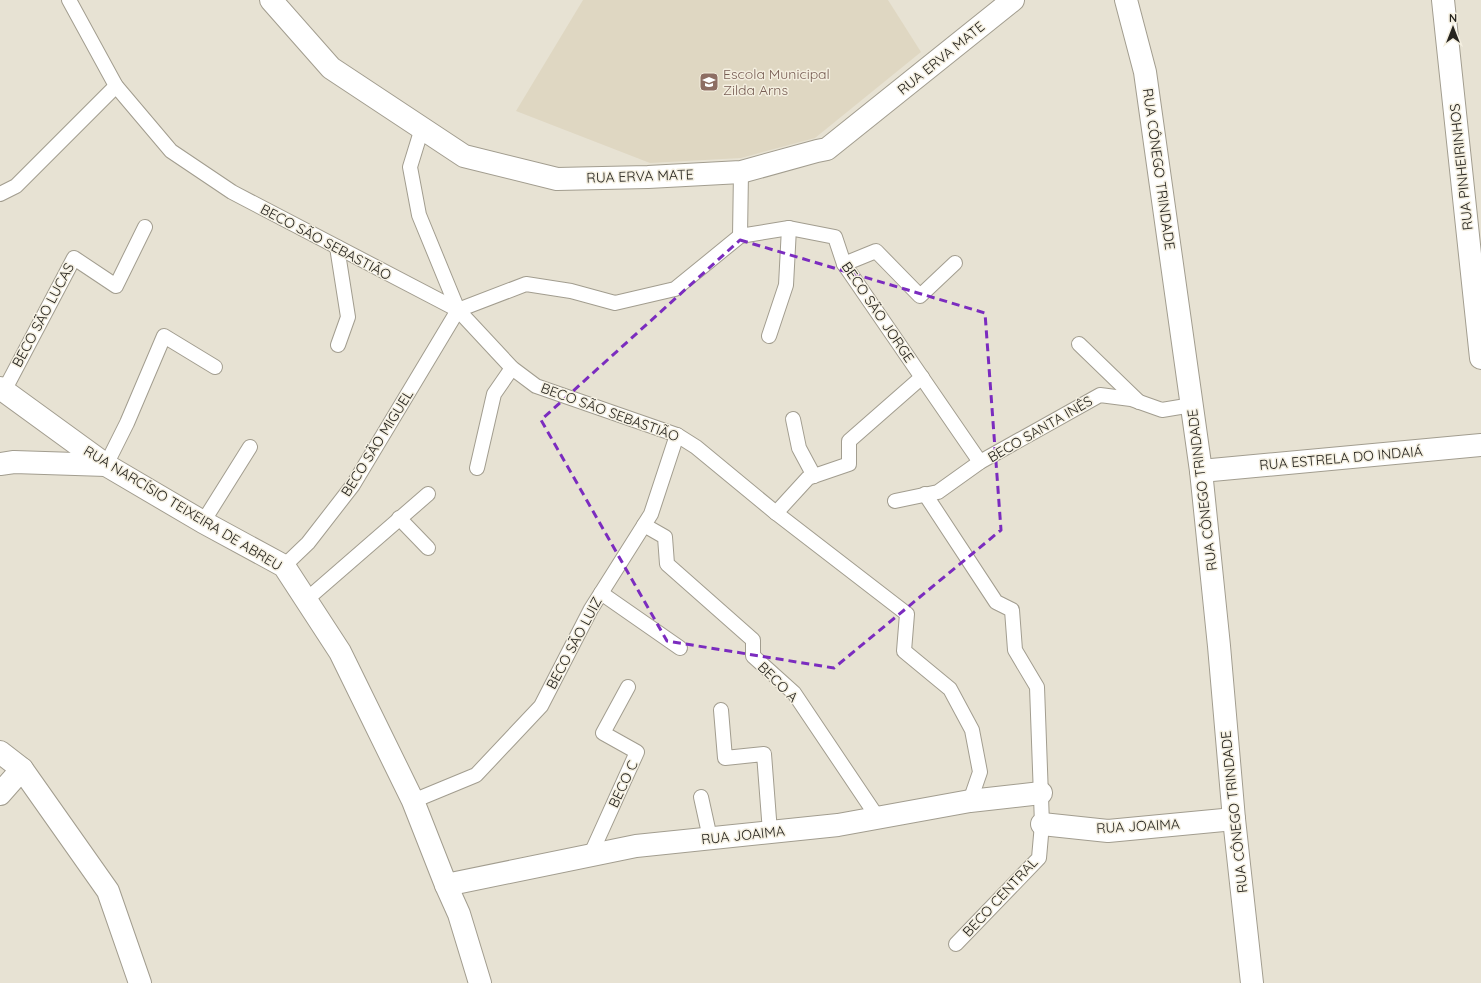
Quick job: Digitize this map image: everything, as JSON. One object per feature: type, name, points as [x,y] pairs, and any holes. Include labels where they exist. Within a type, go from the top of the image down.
[{"type":"street","name":"RUA ERVA MATE","points":[[271,0],[331,68],[464,156],[557,180],[741,172],[827,149],[1013,0]]},
{"type":"street","name":"RUA CÔNEGO TRINDADE","points":[[1126,0],[1145,72],[1201,471],[1219,646],[1234,819],[1252,983]]},
{"type":"street","name":"RUA PINHEIRINHOS","points":[[1443,0],[1481,358]]},
{"type":"street","name":"RUA NARCÍSIO TEIXEIRA DE ABREU","points":[[2,389],[106,465],[203,522],[284,566],[340,652],[413,801],[459,914],[480,983]]},
{"type":"street","name":"RUA ESTRELA DO INDAIÁ","points":[[1201,471],[1481,445]]},
{"type":"street","points":[[0,464],[14,462],[106,465]]},
{"type":"street","points":[[0,752],[22,769],[108,891],[140,983]]},
{"type":"street","points":[[0,794],[22,769]]},
{"type":"street","name":"RUA JOAIMA","points":[[446,885],[636,846],[838,825],[970,801],[1041,794]]},
{"type":"street","name":"RUA JOAIMA","points":[[1042,824],[1108,830],[1234,819]]},
{"type":"lane","name":"BECO SÃO SEBASTIÃO","points":[[69,0],[116,86],[171,151],[232,192],[458,310],[512,368],[536,386],[677,435],[696,447],[776,513],[907,614],[904,651],[950,689],[972,730],[980,772],[970,801]]},
{"type":"lane","points":[[0,194],[16,186],[116,86]]},
{"type":"lane","points":[[422,128],[410,167],[419,215],[458,310]]},
{"type":"lane","points":[[740,236],[741,172]]},
{"type":"lane","name":"BECO SÃO LUCAS","points":[[2,389],[74,258],[116,286],[145,227]]},
{"type":"lane","points":[[769,336],[786,286],[789,228]]},
{"type":"lane","name":"BECO SÃO JORGE","points":[[458,310],[526,284],[571,291],[615,303],[675,289],[740,236],[789,228],[834,237],[844,264],[980,462]]},
{"type":"lane","points":[[337,247],[348,317],[338,345]]},
{"type":"lane","points":[[844,264],[876,251],[920,296],[955,263]]},
{"type":"lane","name":"BECO SÃO MIGUEL","points":[[284,566],[308,543],[353,485],[458,310]]},
{"type":"lane","points":[[106,465],[127,423],[164,336],[215,368]]},
{"type":"lane","points":[[1079,344],[1139,402]]},
{"type":"lane","points":[[477,468],[494,394],[512,368]]},
{"type":"lane","points":[[776,513],[808,478],[849,464],[849,441],[922,377]]},
{"type":"lane","name":"BECO SANTA INÊS","points":[[895,501],[938,492],[980,462],[1100,395],[1131,399],[1162,410],[1192,405]]},
{"type":"lane","points":[[793,419],[800,448],[814,476]]},
{"type":"lane","name":"BECO SÃO LUIZ","points":[[413,801],[476,775],[541,706],[591,609],[651,514],[677,435]]},
{"type":"lane","points":[[203,522],[250,447]]},
{"type":"lane","points":[[306,600],[428,494]]},
{"type":"lane","name":"BECO CENTRAL","points":[[925,494],[996,602],[1012,610],[1015,650],[1037,687],[1042,824],[1039,858],[956,944]]},
{"type":"lane","points":[[399,518],[428,548]]},
{"type":"lane","name":"BECO A","points":[[644,525],[665,537],[667,564],[753,640],[753,656],[794,693],[878,818]]},
{"type":"lane","points":[[601,593],[680,648]]},
{"type":"lane","name":"BECO C","points":[[590,856],[637,752],[603,733],[628,687]]},
{"type":"lane","points":[[721,710],[725,758],[764,754],[770,832]]},
{"type":"lane","points":[[701,797],[710,838]]},
{"type":"highlighted area","points":[[740,240],[985,313],[1001,530],[834,668],[667,641],[541,420]]},
{"type":"shaded area","name":"Escola Municipal Zilda Arns","points":[[583,0],[888,0],[921,52],[815,138],[741,158],[650,163],[516,111]]},
{"type":"place","name":"Escola Municipal Zilda Arns","points":[[709,82]]}]
